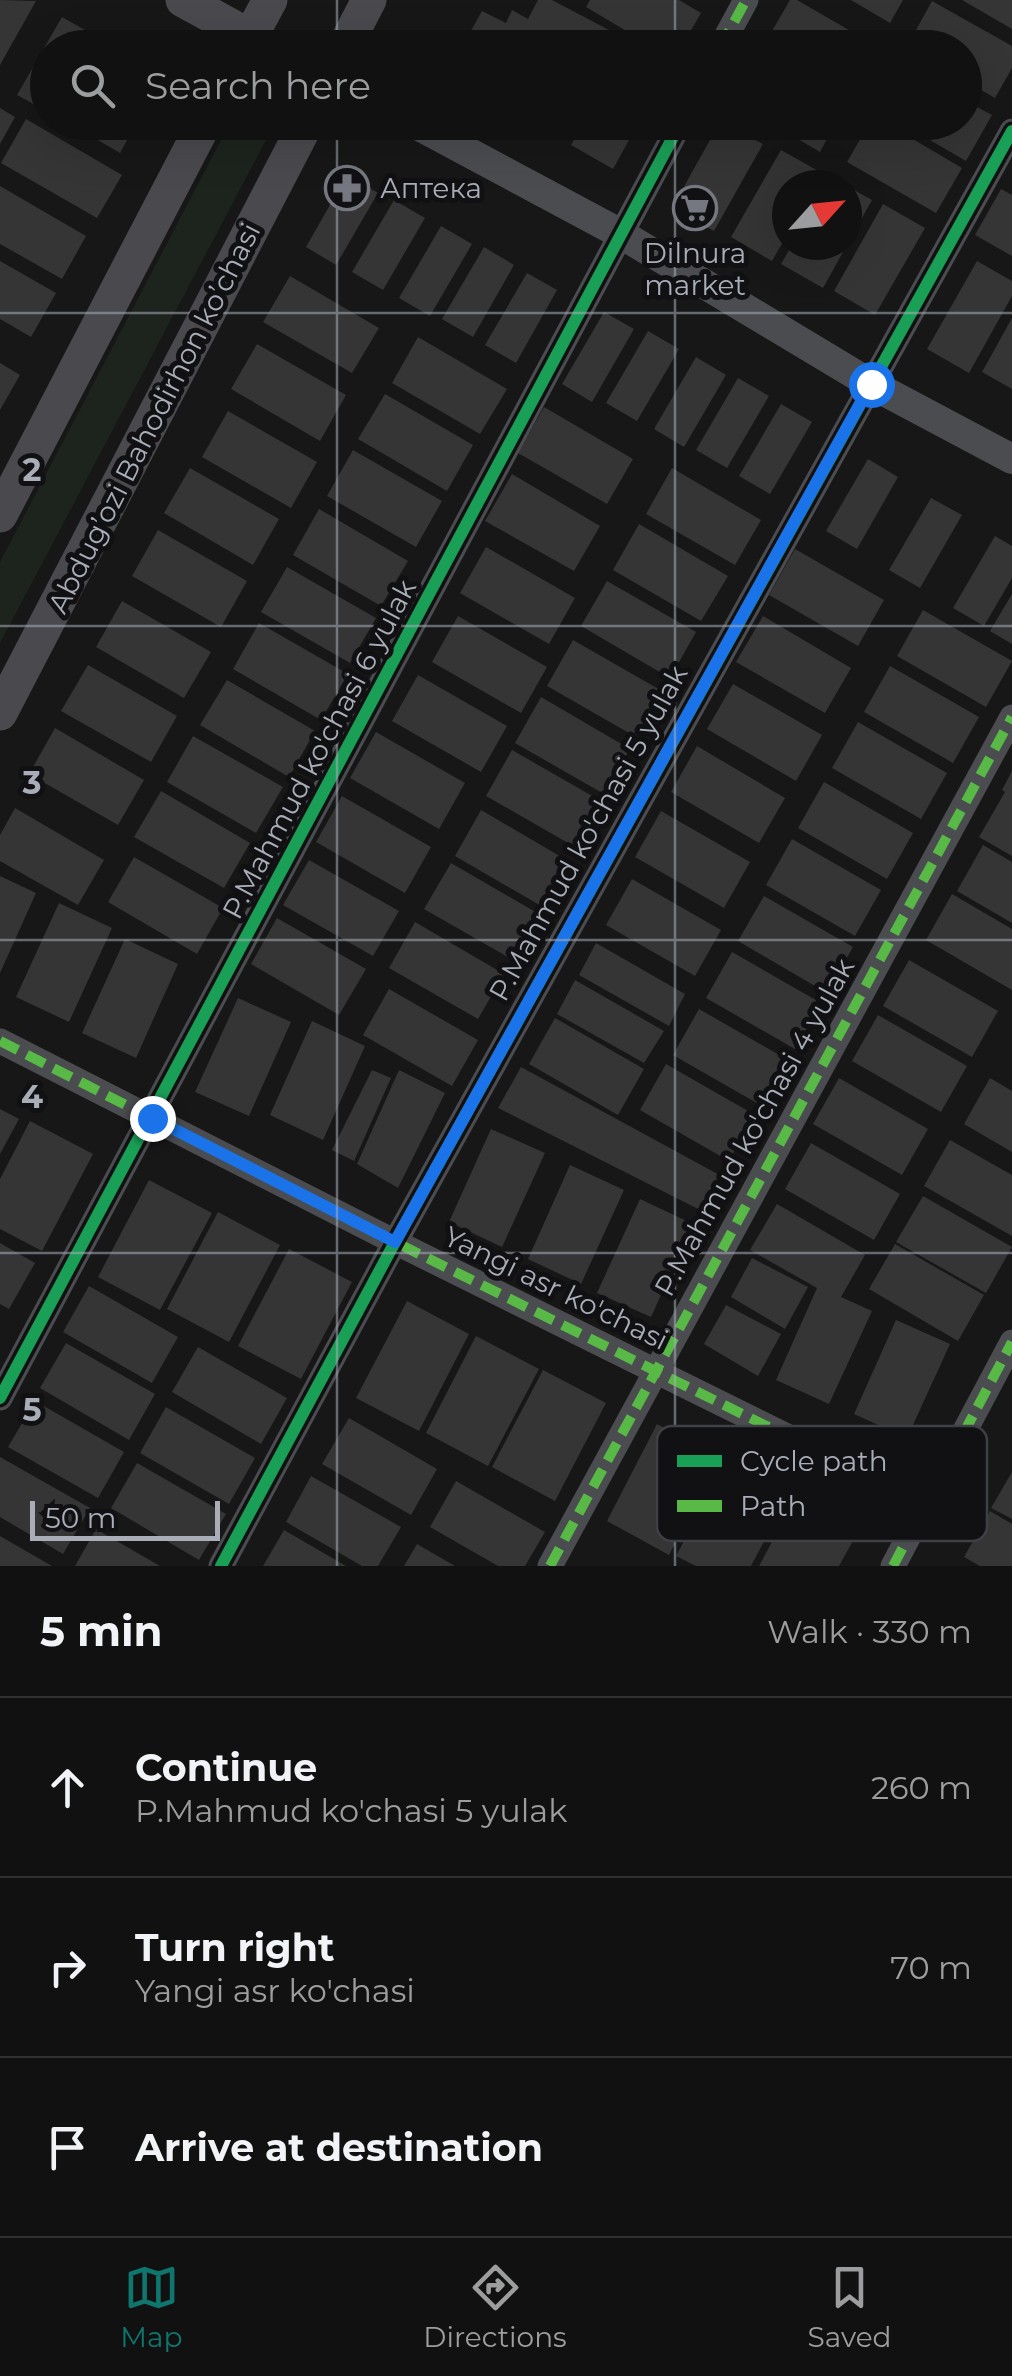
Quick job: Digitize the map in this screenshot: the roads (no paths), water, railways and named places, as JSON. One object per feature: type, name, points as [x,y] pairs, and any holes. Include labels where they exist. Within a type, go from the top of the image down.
[{"type":"main road","points":[[183,0],[232,30]]},
{"type":"main road","points":[[260,30],[270,0]]},
{"type":"main road","points":[[353,30],[369,0]]},
{"type":"main road","points":[[0,515],[196,140]]},
{"type":"main road","name":"Abdug’ozi Bahodirhon ko’chasi","points":[[0,713],[297,140]]},
{"type":"street","points":[[730,30],[746,0]]},
{"type":"street","name":"P.Mahmud ko'chasi 5 yulak","points":[[222,1566],[395,1242],[1012,132]]},
{"type":"street","points":[[446,140],[621,234],[871,384],[1012,460]]},
{"type":"street","name":"P.Mahmud ko'chasi 6 yulak","points":[[0,1398],[671,140]]},
{"type":"street","name":"P.Mahmud ko'chasi 4 yulak","points":[[550,1566],[1012,717]]},
{"type":"street","name":"Yangi asr ko'chasi","points":[[0,1041],[767,1426]]},
{"type":"street","points":[[968,1426],[1012,1342]]},
{"type":"street","points":[[893,1566],[907,1541]]},
{"type":"place","name":"Аптека","points":[[347,188]]},
{"type":"place","name":"Dilnura market","points":[[695,208]]}]
